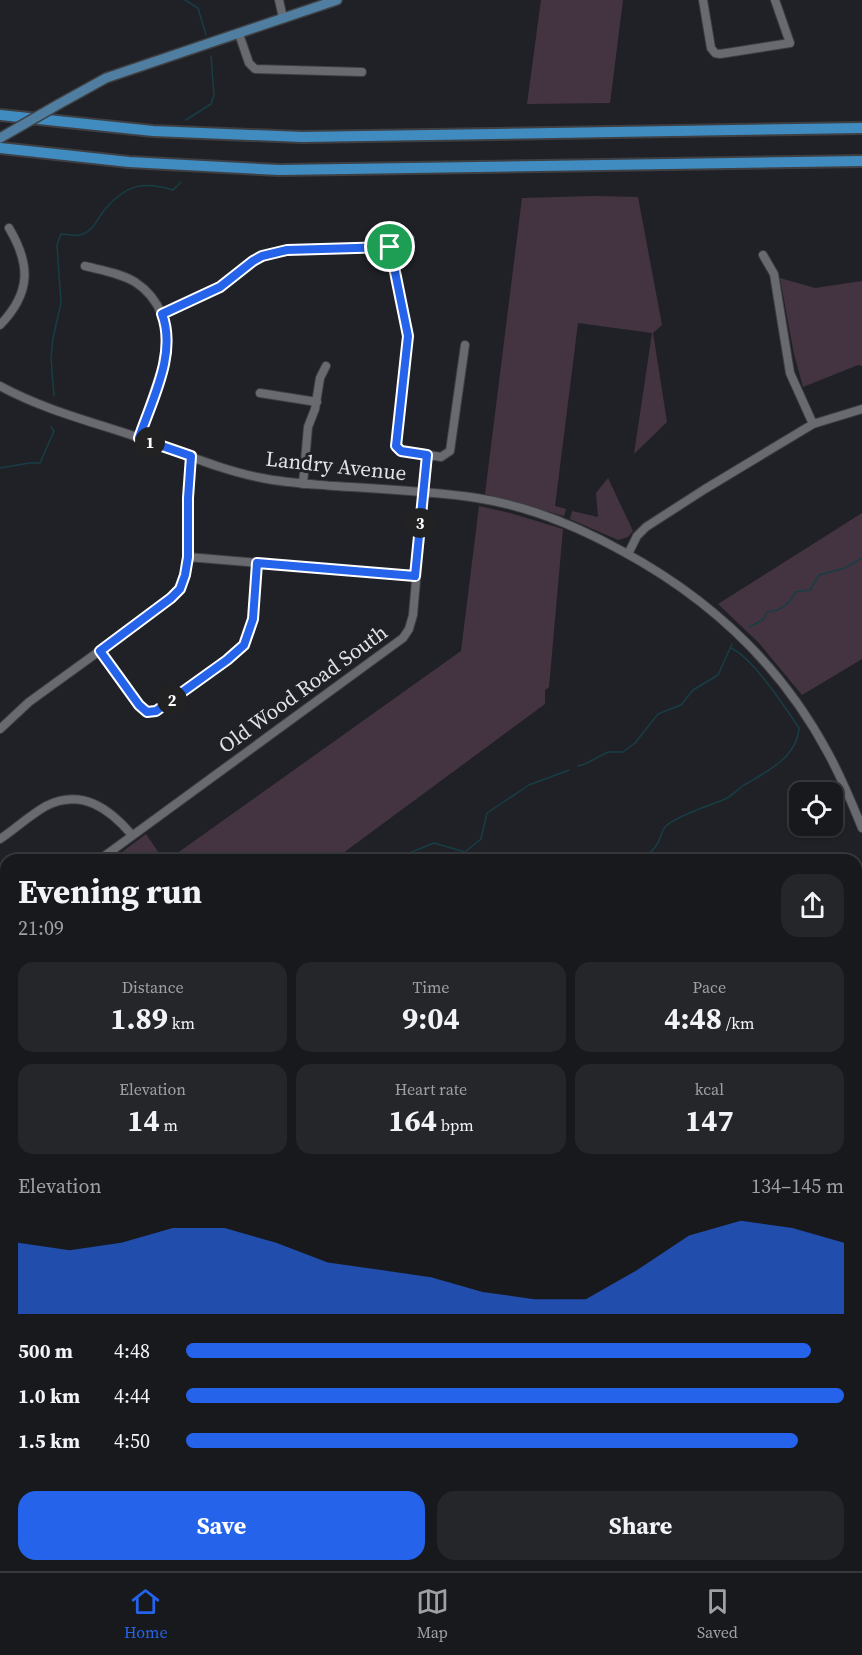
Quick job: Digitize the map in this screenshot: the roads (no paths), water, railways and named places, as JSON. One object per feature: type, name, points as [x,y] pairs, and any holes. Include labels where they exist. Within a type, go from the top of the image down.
[{"type":"highway","points":[[0,115],[153,131],[302,137],[862,128]]},
{"type":"highway","points":[[0,148],[129,162],[288,170],[862,161]]},
{"type":"main road","points":[[0,138],[106,78],[337,0]]},
{"type":"street","points":[[279,0],[284,18]]},
{"type":"street","points":[[704,0],[711,48],[715,53],[720,54],[790,43],[775,0]]},
{"type":"street","points":[[238,34],[249,63],[255,69],[362,72]]},
{"type":"street","points":[[0,325],[14,309],[25,275],[20,247],[9,228]]},
{"type":"street","points":[[162,314],[220,287],[253,261],[270,253],[287,250],[390,247],[400,245],[410,238]]},
{"type":"street","points":[[390,247],[408,336],[396,444],[401,451],[441,456],[448,454],[452,447],[465,345]]},
{"type":"street","points":[[763,255],[774,274],[790,373],[813,424]]},
{"type":"street","points":[[85,266],[134,282],[152,298],[162,314],[167,331],[166,356],[139,438]]},
{"type":"street","points":[[303,483],[308,427],[317,402],[320,378],[326,366]]},
{"type":"street","name":"Landry Avenue","points":[[0,386],[15,395],[59,411],[244,474],[303,483],[477,498],[553,518],[628,554],[698,598],[735,631],[773,671],[805,714],[828,751],[862,828]]},
{"type":"street","points":[[260,393],[317,402]]},
{"type":"street","points":[[628,554],[637,536],[651,523],[813,424],[862,409]]},
{"type":"street","name":"Old Wood Road South","points":[[107,854],[404,638],[413,615],[427,455]]},
{"type":"street","points":[[0,729],[23,706],[100,651],[180,589],[188,557],[191,456]]},
{"type":"street","points":[[188,557],[415,576]]},
{"type":"street","points":[[100,651],[139,705],[147,712],[156,711],[227,660],[244,645],[253,619],[257,563]]},
{"type":"street","points":[[0,839],[44,807],[71,800],[82,800],[99,805],[113,814],[132,835]]},
{"type":"waterway","points":[[185,0],[198,8],[206,35]]},
{"type":"waterway","points":[[186,120],[211,104],[214,95],[211,56]]},
{"type":"waterway","points":[[54,396],[51,358],[61,303],[57,245],[61,234],[85,233],[95,224],[106,208],[129,189],[145,185],[173,190],[181,182]]},
{"type":"waterway","points":[[0,468],[40,463],[54,431],[51,427]]},
{"type":"waterway","points":[[749,627],[763,620],[767,612],[784,606],[795,592],[810,590],[819,575],[845,568],[862,558]]},
{"type":"waterway","points":[[578,766],[608,752],[623,752],[635,743],[658,714],[681,705],[693,690],[718,675],[732,644]]},
{"type":"waterway","points":[[649,854],[658,844],[666,826],[671,822],[728,798],[779,763],[787,756],[797,739],[799,728],[777,696],[749,661],[731,648]]},
{"type":"waterway","points":[[407,854],[434,843],[465,852],[481,839],[487,813],[529,785],[569,770]]}]
